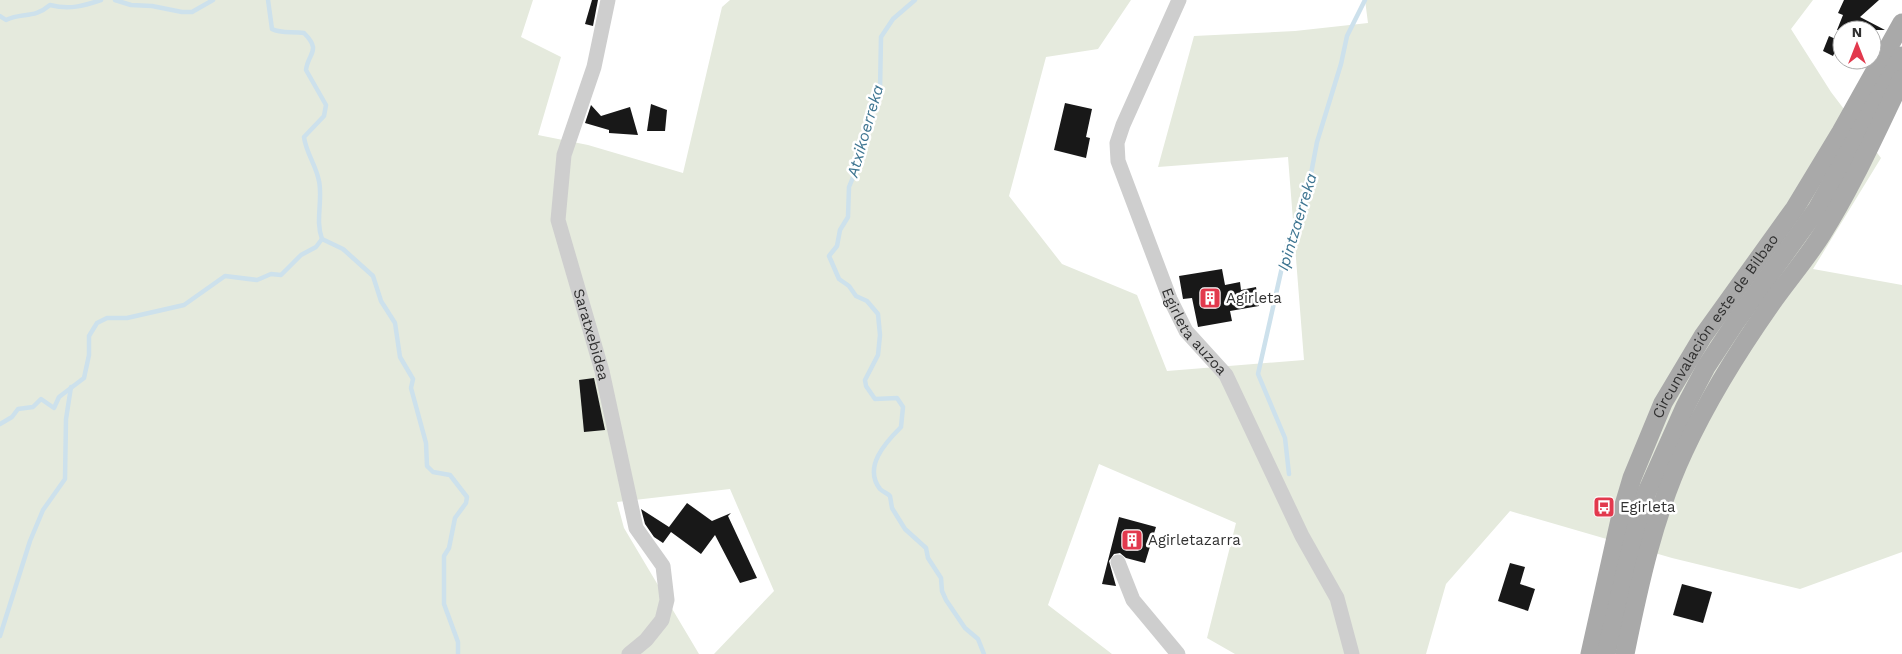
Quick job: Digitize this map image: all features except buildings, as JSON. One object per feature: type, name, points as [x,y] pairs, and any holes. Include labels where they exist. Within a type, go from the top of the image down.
[{"type":"main road","name":"Circunvalación este de Bilbao","points":[[1590,654],[1621,515],[1632,478],[1664,403],[1713,321],[1795,208],[1841,132],[1902,23]]},
{"type":"main road","name":"Circunvalación este de Bilbao","points":[[1606,654],[1634,536],[1647,492],[1685,406],[1706,367],[1735,323],[1817,209],[1902,56]]},
{"type":"main road","points":[[1625,654],[1638,591],[1654,533],[1684,452],[1716,388],[1770,305],[1821,236],[1857,175],[1902,79]]},
{"type":"street","name":"Saratxebidea","points":[[608,0],[594,67],[564,155],[558,220],[602,371],[636,528],[663,566],[667,600],[662,620],[646,640],[629,654]]},
{"type":"street","name":"Egirleta auzoa","points":[[1179,0],[1123,125],[1117,143],[1118,161],[1170,299],[1186,331],[1226,375],[1302,536],[1337,598],[1352,654]]},
{"type":"street","points":[[1118,562],[1133,600],[1178,654]]},
{"type":"shaded area","points":[[0,0],[533,0],[521,37],[561,57],[538,135],[588,145],[683,173],[722,7],[730,0],[1131,0],[1098,49],[1046,57],[1009,196],[1062,264],[1137,295],[1167,371],[1304,360],[1288,157],[1158,167],[1194,36],[1295,31],[1368,23],[1365,0],[1813,0],[1791,29],[1831,92],[1881,158],[1813,269],[1902,285],[1902,552],[1800,589],[1672,558],[1510,511],[1446,584],[1426,654],[1235,654],[1207,638],[1236,523],[1099,464],[1048,605],[1112,654],[714,654],[774,591],[730,489],[617,502],[624,528],[699,654],[0,654]]},
{"type":"waterway","points":[[0,16],[6,20],[39,12],[50,5],[76,7],[101,0]]},
{"type":"waterway","points":[[115,0],[131,5],[152,6],[182,12],[192,12],[213,0]]},
{"type":"waterway","points":[[0,424],[12,417],[18,409],[33,407],[41,399],[54,408],[59,397],[84,378],[89,355],[89,336],[97,323],[107,318],[127,318],[184,305],[225,276],[257,280],[271,274],[281,275],[301,255],[316,247],[322,239],[319,225],[319,181],[304,137],[324,116],[326,105],[306,70],[313,52],[312,44],[304,33],[272,29],[268,0]]},
{"type":"waterway","name":"Atxikoerreka","points":[[915,0],[893,19],[881,37],[880,91],[869,124],[860,142],[859,163],[849,187],[848,217],[840,230],[837,246],[829,256],[839,279],[849,286],[856,296],[867,301],[878,314],[880,335],[878,355],[865,380],[866,386],[875,399],[897,398],[903,407],[901,427],[878,456],[874,472],[875,481],[880,489],[890,496],[892,508],[905,529],[926,548],[928,558],[941,578],[942,591],[946,600],[965,628],[978,639],[984,654]]},
{"type":"waterway","name":"Ipintzaerreka","points":[[1289,474],[1285,438],[1258,374],[1287,245],[1307,195],[1317,142],[1341,64],[1347,36],[1365,0]]},
{"type":"waterway","points":[[322,239],[343,249],[373,276],[381,301],[395,323],[400,357],[413,379],[411,388],[426,443],[427,466],[433,472],[450,475],[467,497],[466,503],[455,518],[449,548],[444,556],[444,604],[458,642],[458,654]]},
{"type":"waterway","points":[[0,636],[30,541],[43,510],[65,479],[66,419],[71,387]]},
{"type":"place","name":"Agirleta","points":[[1210,298]]},
{"type":"place","name":"Egirleta","points":[[1604,507]]},
{"type":"place","name":"Agirletazarra","points":[[1132,540]]}]
